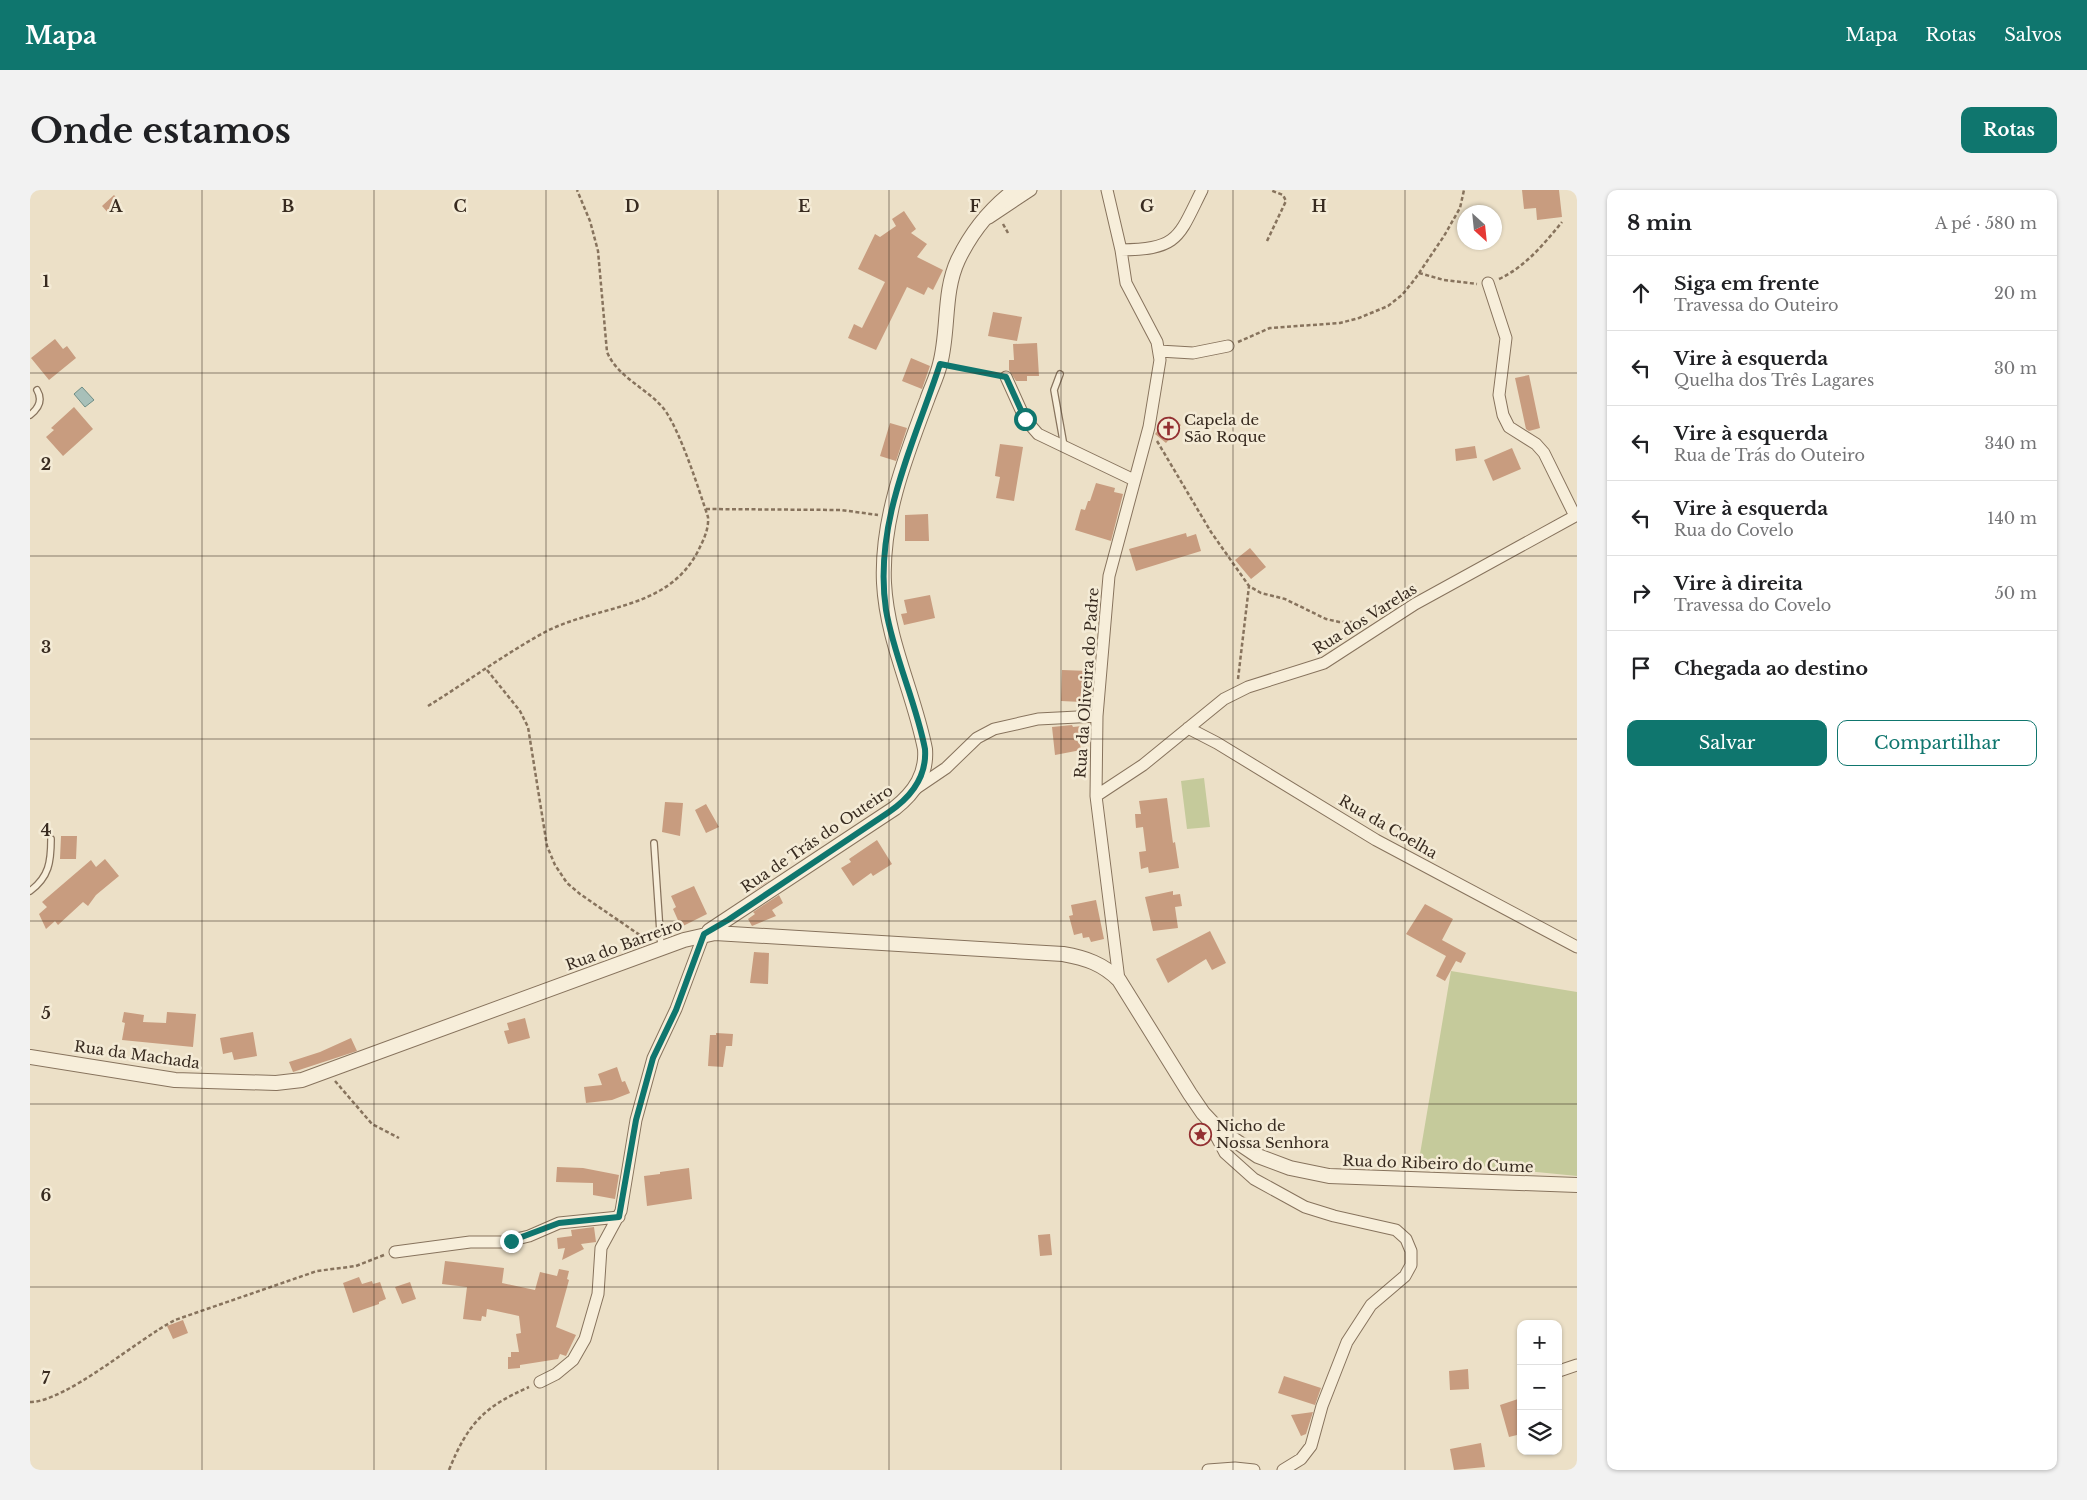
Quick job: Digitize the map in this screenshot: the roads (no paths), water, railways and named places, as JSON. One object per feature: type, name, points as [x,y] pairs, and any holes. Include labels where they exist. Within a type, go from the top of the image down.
[{"type":"street","name":"Rua de Trás do Outeiro","points":[[704,934],[728,920],[889,812],[913,790],[922,773],[925,749],[886,610],[884,581],[889,517],[940,364],[947,328],[950,285],[958,261],[973,235],[994,207],[1015,190]]},
{"type":"street","points":[[973,235],[986,220],[1032,190]]},
{"type":"street","points":[[1108,190],[1122,250],[1124,277],[1128,291],[1157,342],[1159,351],[1193,353],[1228,346]]},
{"type":"street","points":[[1122,250],[1152,248],[1170,242],[1188,220],[1202,190]]},
{"type":"street","points":[[1488,283],[1506,338],[1499,395],[1503,416],[1509,427],[1536,444],[1544,453],[1576,516]]},
{"type":"street","name":"Rua da Oliveira do Padre","points":[[1119,980],[1096,796],[1097,716],[1108,585],[1149,427],[1158,380],[1159,351]]},
{"type":"street","points":[[1006,377],[1030,427],[1038,434],[1134,480]]},
{"type":"street","name":"Rua dos Varelas","points":[[1096,796],[1143,765],[1214,706],[1237,692],[1324,664],[1415,604],[1576,516]]},
{"type":"street","points":[[913,790],[946,768],[977,738],[994,729],[1038,719],[1097,716]]},
{"type":"street","name":"Rua da Coelha","points":[[1188,728],[1232,752],[1376,840],[1577,946]]},
{"type":"street","name":"Rua do Barreiro","points":[[328,1072],[704,934],[734,933],[1064,954],[1108,968],[1119,980]]},
{"type":"street","points":[[540,1382],[562,1370],[573,1360],[582,1347],[598,1294],[601,1248],[619,1217],[636,1120],[653,1058],[676,1010],[704,934]]},
{"type":"street","name":"Rua do Ribeiro do Cume","points":[[1119,980],[1190,1094],[1207,1117],[1230,1139],[1258,1156],[1290,1168],[1320,1175],[1349,1178],[1577,1185]]},
{"type":"street","name":"Rua da Machada","points":[[30,1057],[194,1081],[289,1082],[328,1072]]},
{"type":"street","points":[[1207,1117],[1225,1153],[1254,1179],[1305,1207],[1334,1216],[1396,1230],[1406,1238],[1411,1251],[1411,1265],[1405,1276],[1371,1305],[1347,1342],[1322,1406],[1311,1446],[1301,1459],[1283,1470]]},
{"type":"street","points":[[395,1252],[470,1242],[504,1242],[529,1236],[559,1223],[619,1217]]},
{"type":"street","points":[[1562,1370],[1577,1365]]},
{"type":"street","points":[[1208,1470],[1235,1468],[1254,1470]]},
{"type":"lane","points":[[1060,374],[1054,390],[1064,446]]},
{"type":"lane","points":[[30,415],[39,404],[40,397],[37,390]]},
{"type":"lane","points":[[30,891],[44,879],[48,870],[51,840]]},
{"type":"lane","points":[[654,843],[661,949]]},
{"type":"water","points":[[82,387],[94,400],[85,407],[74,394]]},
{"type":"place","name":"Capela de São Roque","points":[[1168,429]]},
{"type":"place","name":"Nicho de Nossa Senhora","points":[[1200,1135]]}]
